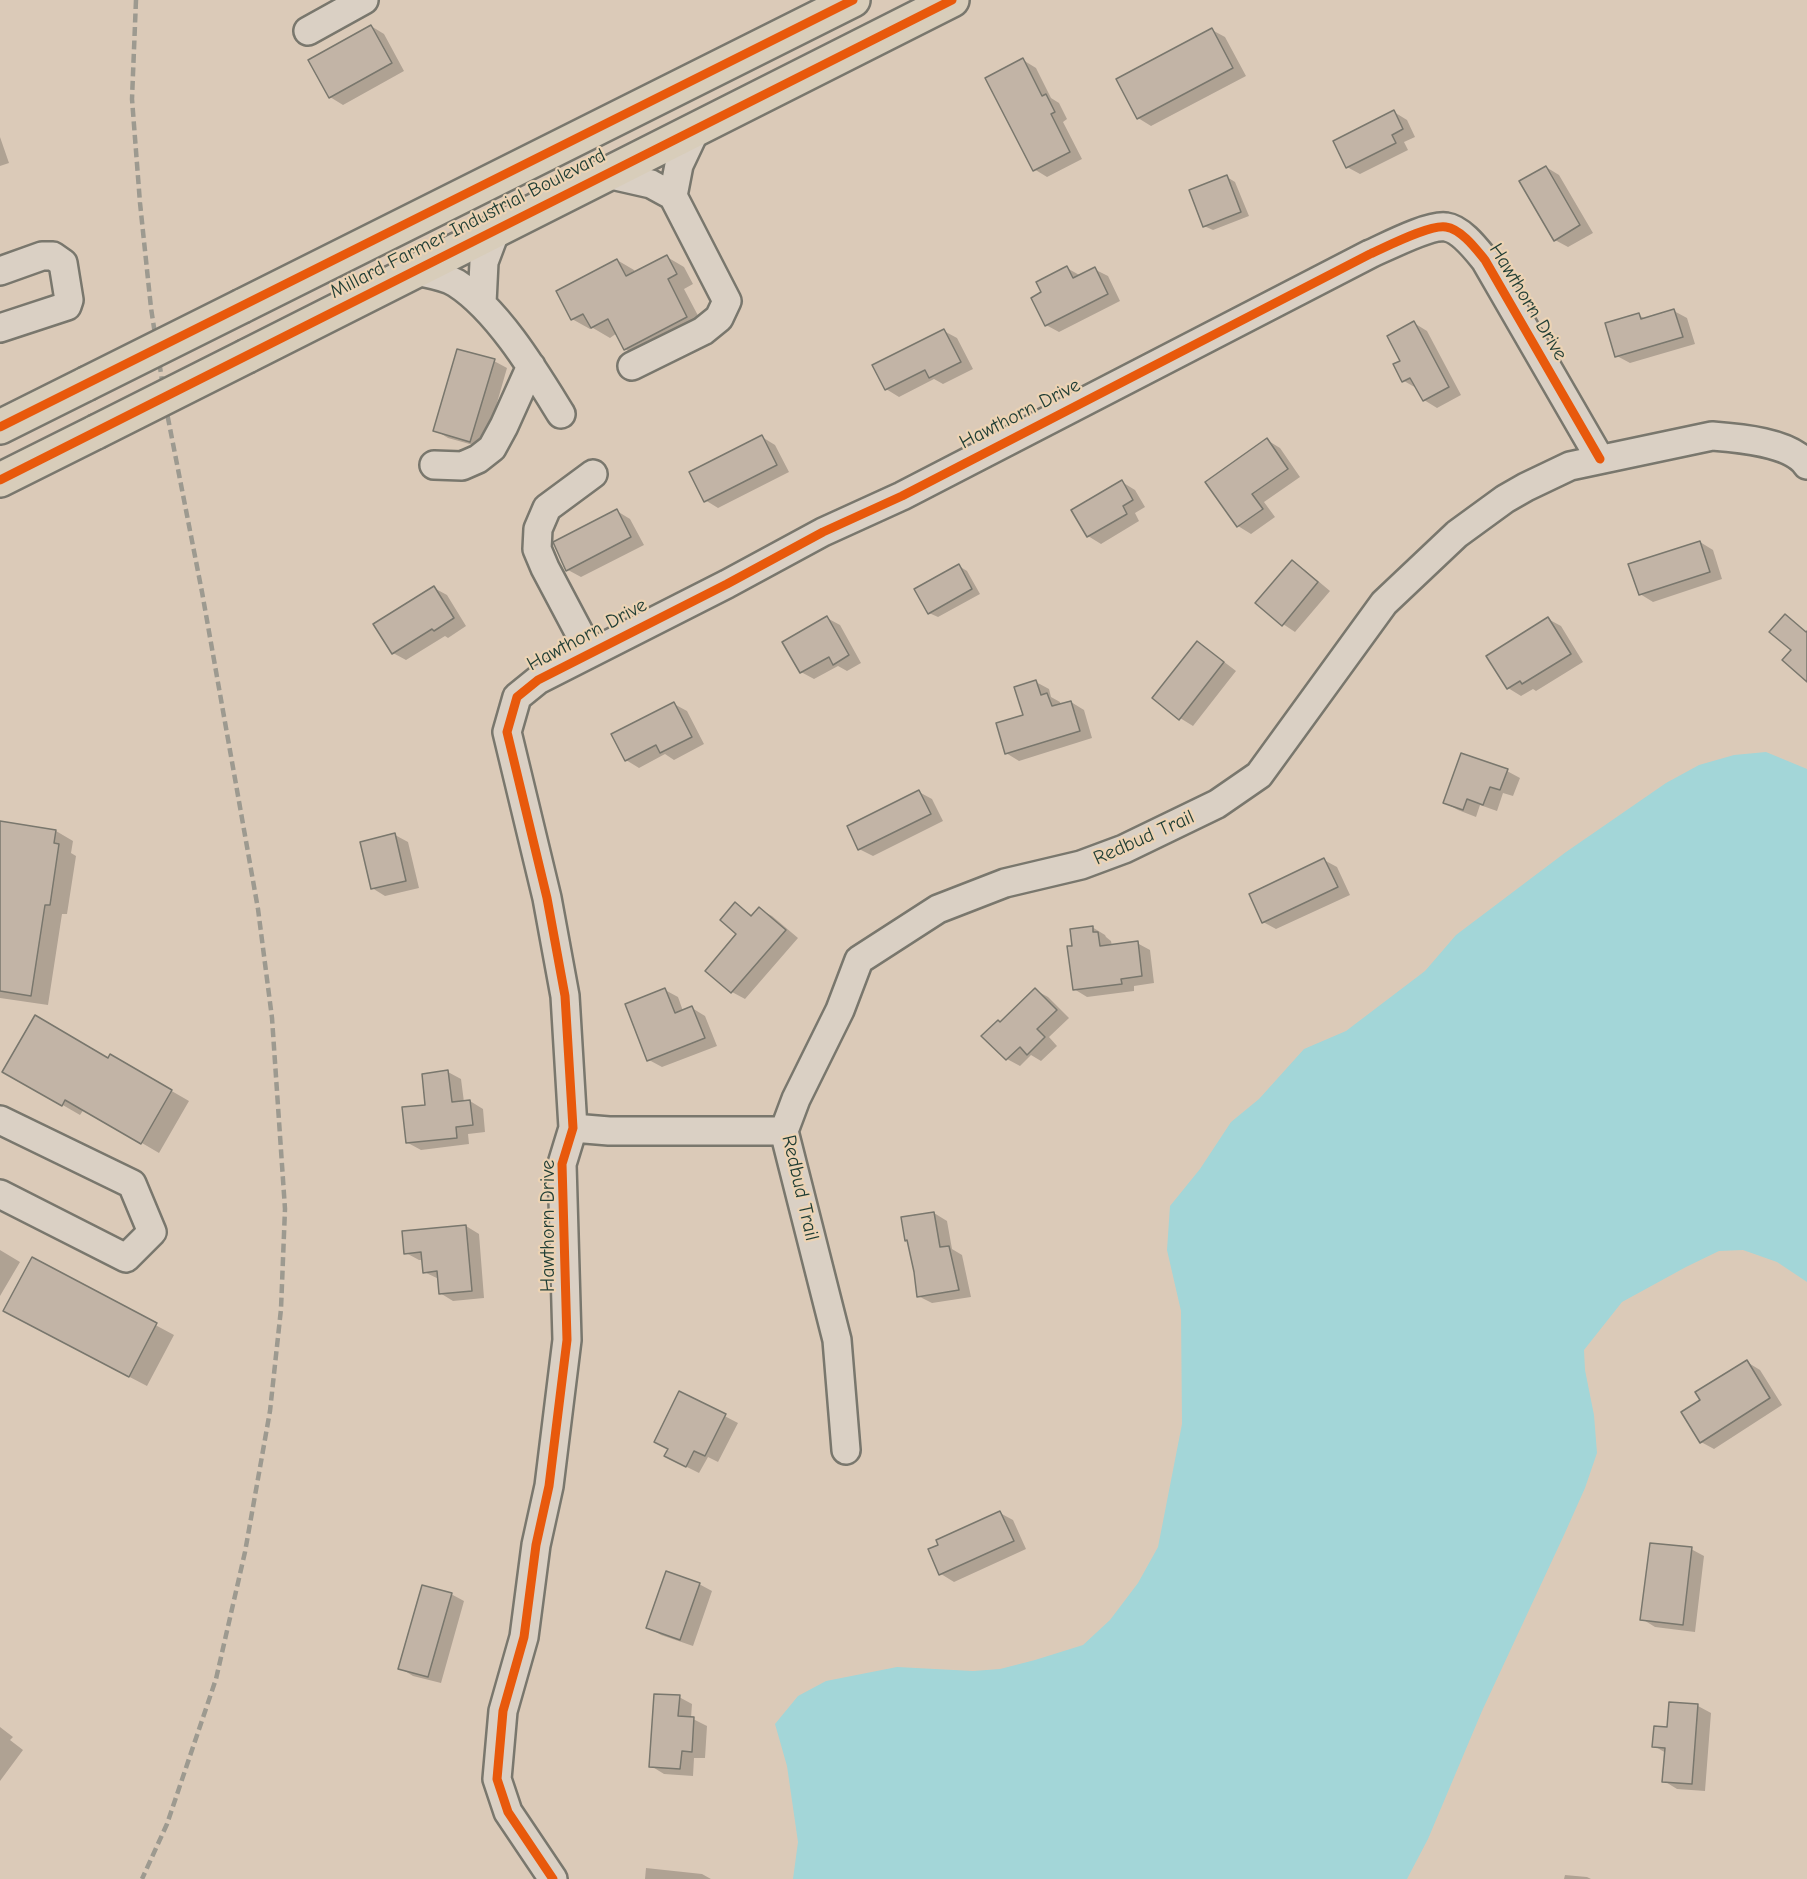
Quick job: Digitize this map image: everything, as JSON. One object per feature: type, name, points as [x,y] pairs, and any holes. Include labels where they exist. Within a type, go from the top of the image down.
[{"type":"main road","name":"Millard Farmer Industrial Boulevard","points":[[3,419],[86,384],[853,0]]},
{"type":"main road","name":"Millard Farmer Industrial Boulevard","points":[[0,480],[952,0]]},
{"type":"street","points":[[308,31],[364,0]]},
{"type":"street","points":[[673,196],[679,165],[696,129]]},
{"type":"street","points":[[607,174],[651,184],[673,196],[727,301],[719,318],[703,331],[632,366]]},
{"type":"street","name":"Hawthorn Drive","points":[[554,1879],[508,1812],[497,1779],[503,1711],[524,1637],[536,1545],[549,1486],[567,1340],[561,1164],[573,1128],[565,996],[548,898],[507,732],[518,697],[538,680],[727,584],[823,532],[902,496],[1370,254],[1423,231],[1446,227],[1466,237],[1485,260],[1600,459]]},
{"type":"street","points":[[482,303],[484,262],[496,230]]},
{"type":"street","points":[[0,271],[42,256],[53,256],[63,263],[69,300],[67,306],[0,328]]},
{"type":"street","points":[[416,271],[454,282],[482,303],[531,366],[561,414]]},
{"type":"street","points":[[434,465],[462,466],[478,459],[492,448],[531,366]]},
{"type":"street","name":"Redbud Trail","points":[[846,1450],[837,1340],[784,1131],[796,1099],[840,1010],[859,960],[938,909],[1005,884],[1081,864],[1124,849],[1217,804],[1259,775],[1384,603],[1449,542],[1505,499],[1526,487],[1570,466],[1712,436],[1733,437],[1780,448],[1804,460],[1807,465]]},
{"type":"street","points":[[590,653],[537,549],[538,530],[547,508],[593,474]]},
{"type":"street","points":[[0,1120],[132,1184],[152,1232],[126,1258],[0,1194]]},
{"type":"street","points":[[573,1128],[609,1131],[784,1131]]},
{"type":"water","points":[[1766,752],[1807,769],[1807,1282],[1777,1262],[1743,1250],[1719,1251],[1622,1302],[1584,1350],[1597,1453],[1585,1488],[1482,1711],[1428,1839],[1407,1879],[793,1879],[798,1842],[787,1766],[775,1724],[798,1696],[826,1681],[897,1667],[973,1671],[1000,1669],[1083,1645],[1110,1620],[1138,1583],[1158,1547],[1182,1424],[1181,1311],[1167,1250],[1170,1206],[1200,1169],[1231,1122],[1259,1099],[1304,1049],[1346,1031],[1425,971],[1456,935],[1566,852],[1666,783],[1699,765],[1734,755]]},
{"type":"building","points":[[371,25],[392,63],[329,98],[308,60]]},
{"type":"building","points":[[1212,28],[1233,68],[1137,119],[1116,79]]},
{"type":"building","points":[[1023,58],[1042,96],[1046,94],[1055,112],[1051,114],[1070,152],[1033,171],[985,78]]},
{"type":"building","points":[[1394,110],[1403,129],[1392,135],[1396,143],[1346,168],[1333,141]]},
{"type":"building","points":[[1546,166],[1580,225],[1554,241],[1519,181]]},
{"type":"building","points":[[1227,175],[1241,212],[1203,227],[1189,190]]},
{"type":"building","points":[[667,255],[677,274],[668,279],[687,317],[624,350],[608,319],[591,328],[583,314],[571,320],[556,291],[617,259],[626,276]]},
{"type":"building","points":[[1067,266],[1073,278],[1095,267],[1108,294],[1045,326],[1031,298],[1041,292],[1036,282]]},
{"type":"building","points":[[1674,309],[1683,337],[1615,357],[1605,323],[1639,313],[1641,319]]},
{"type":"building","points":[[1414,321],[1449,387],[1423,401],[1410,378],[1402,382],[1393,364],[1400,361],[1387,336]]},
{"type":"building","points":[[944,329],[961,362],[929,378],[925,370],[885,390],[872,365]]},
{"type":"building","points":[[457,349],[495,359],[470,442],[433,431]]},
{"type":"building","points":[[762,435],[777,465],[704,502],[689,472]]},
{"type":"building","points":[[1267,438],[1288,469],[1252,494],[1263,509],[1237,527],[1205,482]]},
{"type":"building","points":[[1122,480],[1133,500],[1123,506],[1127,514],[1087,537],[1071,510]]},
{"type":"building","points":[[617,509],[631,537],[566,571],[553,542]]},
{"type":"building","points":[[1700,541],[1710,572],[1639,595],[1628,564]]},
{"type":"building","points":[[1292,560],[1318,582],[1282,626],[1255,603]]},
{"type":"building","points":[[959,564],[972,589],[928,614],[914,589]]},
{"type":"building","points":[[434,586],[454,618],[392,654],[373,624]]},
{"type":"building","points":[[1785,614],[1807,631],[1807,682],[1782,660],[1791,650],[1769,632]]},
{"type":"building","points":[[827,616],[849,655],[833,665],[829,657],[800,673],[782,642]]},
{"type":"building","points":[[1548,617],[1571,654],[1522,684],[1520,681],[1507,689],[1486,656]]},
{"type":"building","points":[[1197,641],[1224,662],[1179,720],[1152,698]]},
{"type":"building","points":[[1036,680],[1041,695],[1047,693],[1052,706],[1071,701],[1080,731],[1005,754],[996,723],[1023,715],[1014,687]]},
{"type":"building","points":[[674,702],[692,737],[660,753],[656,745],[625,761],[611,734]]},
{"type":"building","points":[[1461,753],[1508,769],[1500,790],[1490,787],[1483,805],[1467,799],[1463,810],[1443,803]]},
{"type":"building","points":[[919,790],[931,814],[858,850],[847,826]]},
{"type":"building","points":[[0,821],[56,830],[54,843],[59,844],[50,905],[45,905],[31,996],[0,991]]},
{"type":"building","points":[[395,833],[406,881],[371,889],[360,842]]},
{"type":"building","points":[[1324,858],[1338,887],[1262,923],[1249,894]]},
{"type":"building","points":[[735,902],[751,916],[759,907],[786,930],[731,993],[705,971],[736,934],[720,920]]},
{"type":"building","points":[[1093,926],[1093,932],[1098,932],[1100,946],[1138,941],[1142,976],[1121,979],[1122,984],[1073,990],[1067,946],[1072,946],[1070,929]]},
{"type":"building","points":[[665,988],[675,1013],[692,1006],[705,1038],[647,1061],[625,1004]]},
{"type":"building","points":[[1035,988],[1057,1010],[1037,1029],[1045,1037],[1027,1055],[1020,1047],[1006,1060],[981,1036],[998,1020],[1000,1022]]},
{"type":"building","points":[[35,1015],[108,1058],[110,1054],[172,1090],[141,1144],[65,1100],[62,1106],[2,1072]]},
{"type":"building","points":[[448,1070],[452,1102],[470,1100],[473,1125],[456,1127],[457,1138],[406,1143],[402,1107],[425,1105],[422,1074]]},
{"type":"building","points":[[934,1212],[940,1247],[949,1246],[959,1290],[917,1297],[914,1272],[901,1217]]},
{"type":"building","points":[[466,1225],[472,1291],[439,1294],[437,1271],[423,1273],[421,1252],[404,1254],[402,1231]]},
{"type":"building","points":[[32,1257],[157,1323],[129,1377],[3,1311]]},
{"type":"building","points":[[1747,1360],[1770,1398],[1700,1443],[1681,1412],[1700,1400],[1695,1392]]},
{"type":"building","points":[[679,1391],[726,1414],[705,1456],[694,1451],[686,1467],[664,1456],[668,1449],[654,1442]]},
{"type":"building","points":[[1000,1511],[1014,1541],[939,1575],[928,1549],[938,1545],[936,1540]]},
{"type":"building","points":[[1650,1543],[1692,1547],[1683,1625],[1640,1620]]},
{"type":"building","points":[[666,1571],[700,1583],[680,1640],[646,1628]]},
{"type":"building","points":[[422,1585],[452,1593],[428,1677],[398,1669]]},
{"type":"building","points":[[654,1694],[680,1695],[678,1716],[694,1717],[692,1752],[682,1751],[680,1769],[649,1767]]},
{"type":"building","points":[[1669,1702],[1698,1704],[1692,1784],[1662,1782],[1665,1748],[1652,1747],[1654,1726],[1667,1727]]},
{"type":"railway","points":[[136,0],[132,99],[151,308],[167,413],[202,592],[258,909],[272,1018],[285,1209],[281,1309],[270,1411],[245,1552],[216,1679],[167,1824],[142,1879]]},
{"type":"cycle path","points":[[0,427],[853,0]]},
{"type":"cycle path","points":[[0,480],[952,0]]},
{"type":"cycle path","points":[[553,1879],[508,1812],[497,1779],[503,1711],[524,1637],[536,1545],[549,1486],[567,1340],[562,1164],[573,1128],[565,996],[547,898],[507,732],[517,697],[538,680],[727,584],[823,532],[902,496],[1370,254],[1408,237],[1439,227],[1457,231],[1485,260],[1600,459]]}]
